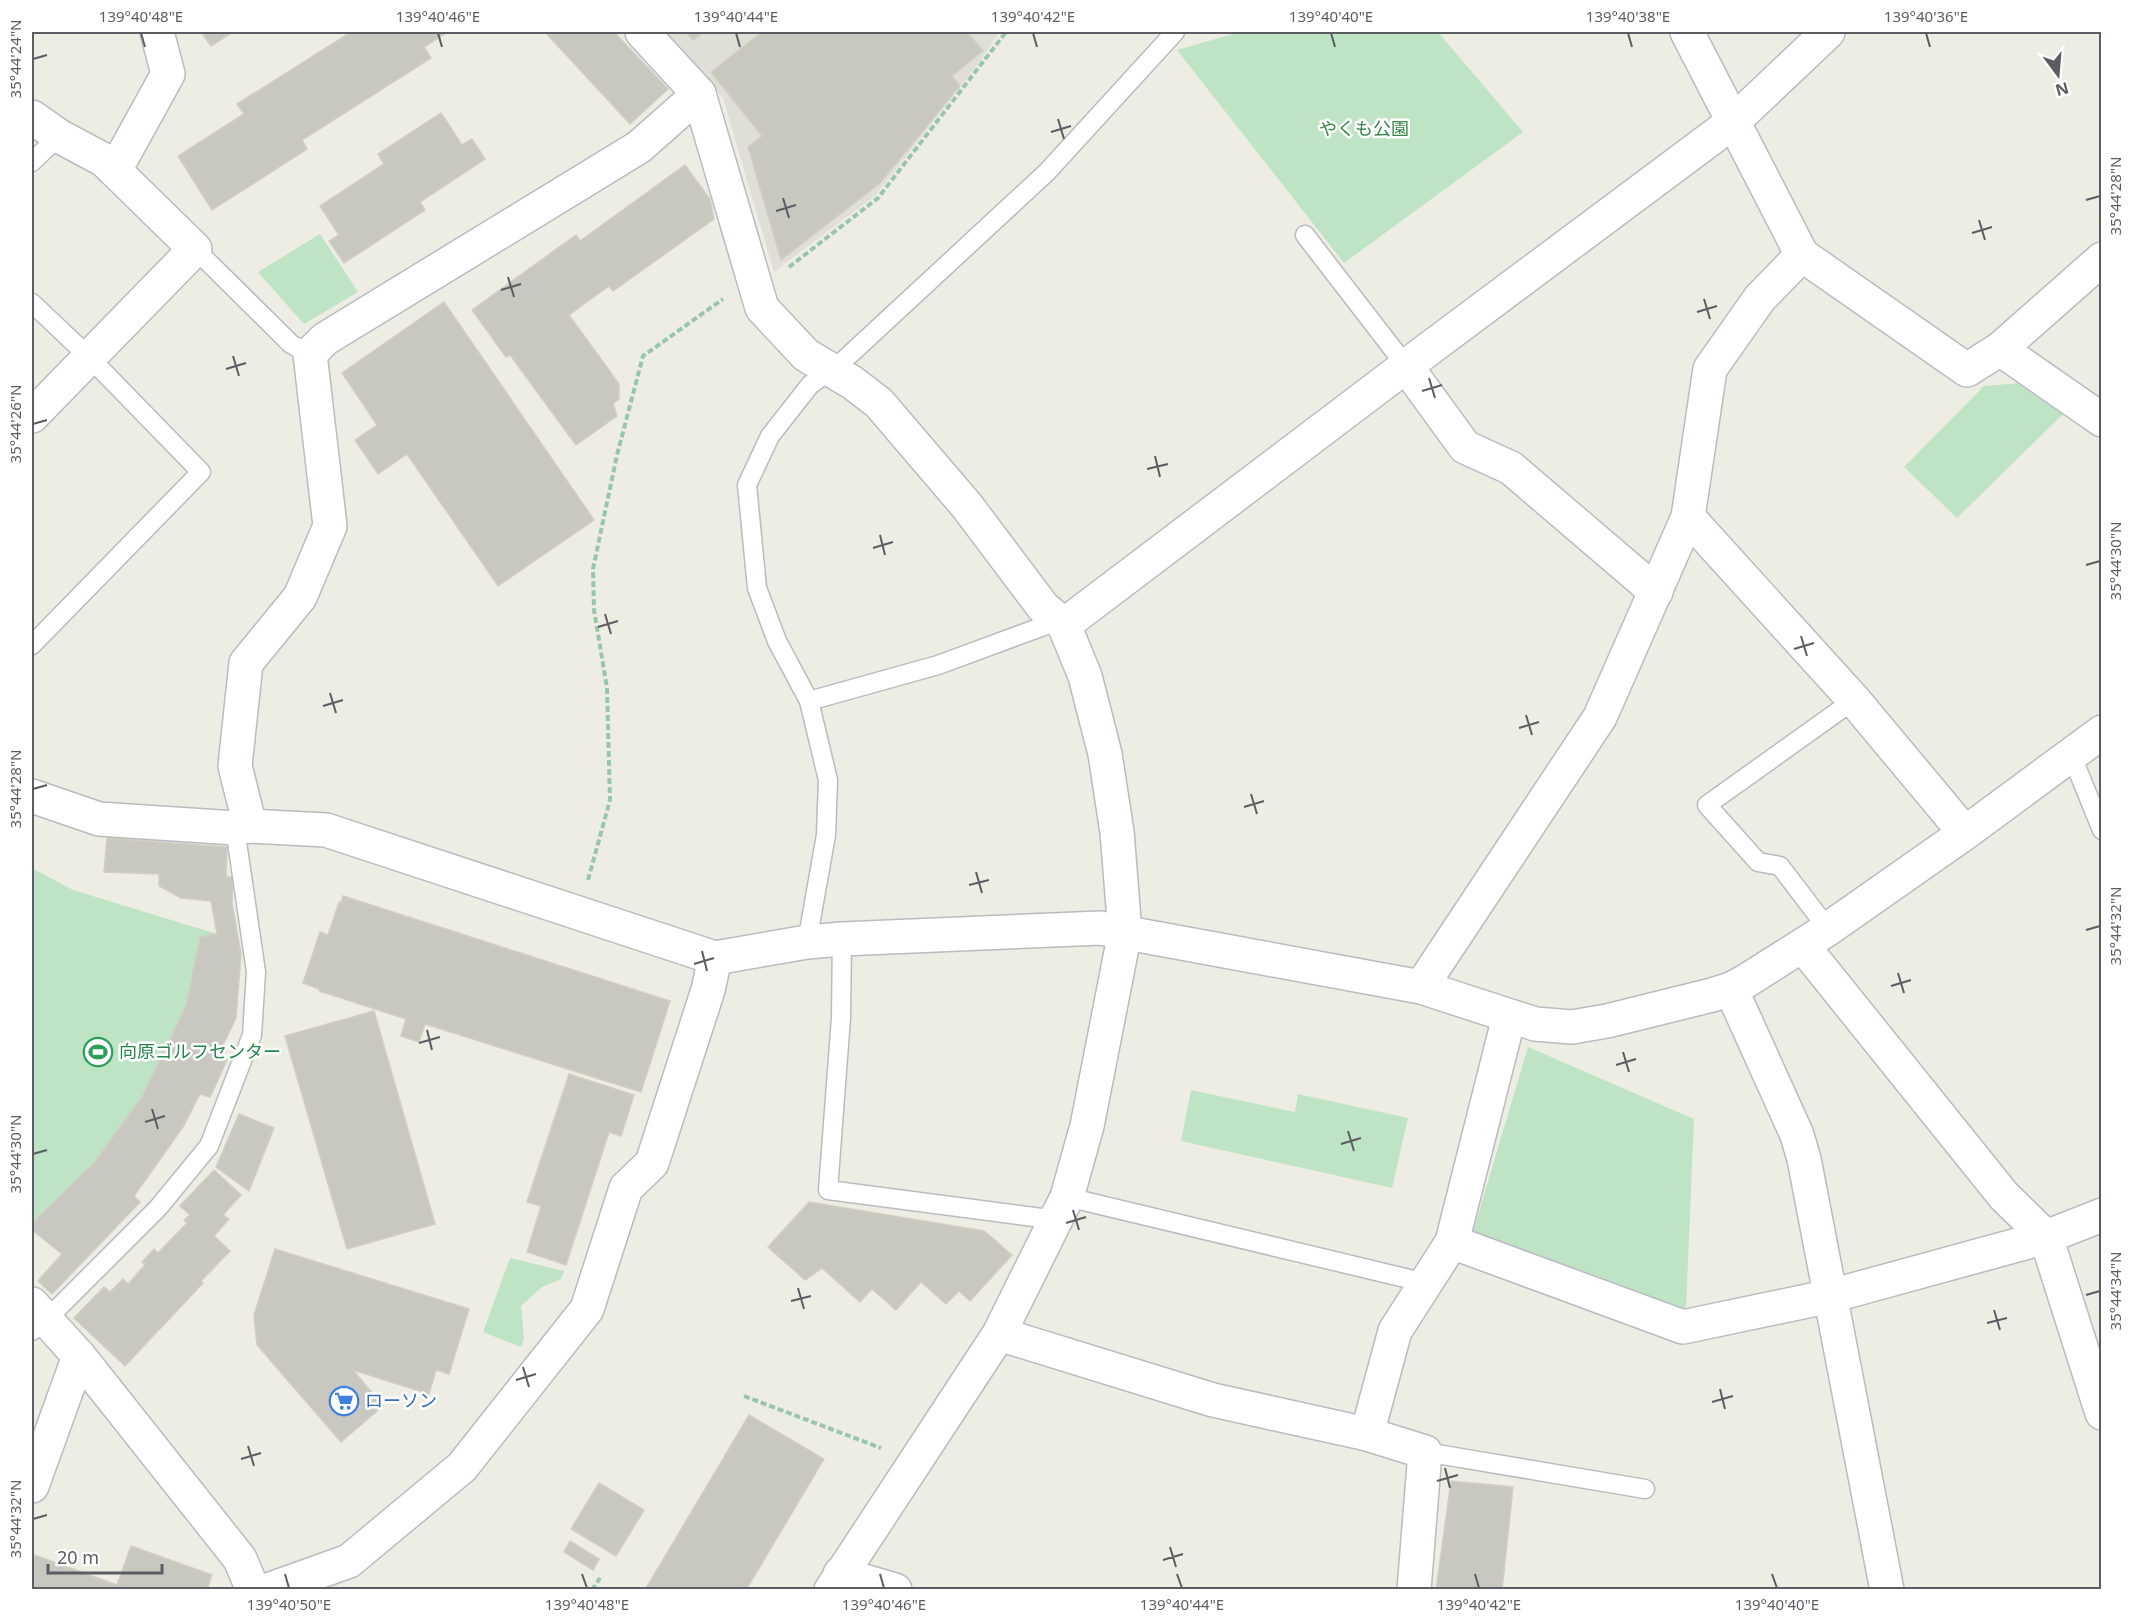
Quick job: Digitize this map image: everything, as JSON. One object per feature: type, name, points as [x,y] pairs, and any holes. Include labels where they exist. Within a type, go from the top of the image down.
[{"type":"street","points":[[115,170],[168,74],[157,32]]},
{"type":"street","points":[[642,32],[699,94],[762,308],[806,355],[853,383],[879,403],[967,506],[1043,607],[1062,623],[1085,676],[1105,754],[1117,832],[1125,932],[1087,1126],[1062,1209],[999,1334],[835,1582],[895,1590]]},
{"type":"street","points":[[1687,32],[1802,255],[1966,370],[2000,349],[2102,259]]},
{"type":"street","points":[[1062,623],[1733,122],[1828,32]]},
{"type":"street","points":[[243,827],[235,766],[246,663],[300,597],[330,526],[310,354],[325,339],[639,147],[699,94]]},
{"type":"street","points":[[32,117],[59,136],[104,160],[195,249],[32,416]]},
{"type":"street","points":[[1421,987],[1600,717],[1688,517],[1710,369],[1760,298],[1802,255]]},
{"type":"street","points":[[2000,349],[2102,420]]},
{"type":"street","points":[[1406,366],[1465,447],[1511,468],[1656,592]]},
{"type":"street","points":[[1688,517],[1854,700],[1965,833]]},
{"type":"street","points":[[32,796],[99,819],[326,830],[715,958],[807,942],[842,939],[1100,928],[1421,987],[1535,1024],[1572,1027],[1607,1021],[1731,989],[1816,937],[1965,833],[2102,732]]},
{"type":"street","points":[[1816,937],[2004,1196],[2046,1237],[2102,1413]]},
{"type":"street","points":[[268,1590],[349,1561],[462,1467],[587,1309],[626,1188],[652,1163],[708,990],[715,958]]},
{"type":"street","points":[[1731,989],[1797,1135],[1831,1296],[1887,1590]]},
{"type":"street","points":[[1367,1434],[1395,1331],[1452,1242],[1509,1017]]},
{"type":"street","points":[[1452,1242],[1683,1327],[1831,1296],[2046,1237],[2102,1215]]},
{"type":"street","points":[[36,1318],[79,1356],[240,1558],[253,1590]]},
{"type":"street","points":[[999,1334],[1213,1400],[1367,1434],[1425,1452],[1414,1590]]},
{"type":"street","points":[[32,1486],[79,1356]]},
{"type":"lane","points":[[807,942],[826,835],[828,780],[809,701],[777,641],[757,588],[747,485],[770,436],[810,386],[844,360],[1047,172],[1175,32]]},
{"type":"lane","points":[[32,162],[59,136]]},
{"type":"lane","points":[[1305,235],[1406,366]]},
{"type":"lane","points":[[195,249],[291,344],[310,354]]},
{"type":"lane","points":[[32,303],[201,472],[32,645]]},
{"type":"lane","points":[[809,701],[938,665],[1062,623]]},
{"type":"lane","points":[[1816,937],[1780,866],[1758,862],[1707,805],[1854,700]]},
{"type":"lane","points":[[2071,754],[2102,830]]},
{"type":"lane","points":[[36,1318],[158,1208],[209,1146],[252,1035],[256,972],[243,827]]},
{"type":"lane","points":[[842,939],[841,1018],[828,1190],[1062,1209],[1426,1284]]},
{"type":"lane","points":[[1425,1452],[1645,1489]]},
{"type":"path","points":[[578,914],[610,800],[607,688],[594,610],[593,569],[617,454],[643,357],[755,285],[878,198],[1006,32]]},
{"type":"path","points":[[744,1396],[882,1448]]},
{"type":"path","points":[[592,1590],[600,1578]]},
{"type":"shaded area","points":[[664,32],[999,32],[981,60],[876,195],[774,272],[723,98]]},
{"type":"green space","name":"やくも公園","points":[[1240,32],[1438,32],[1523,132],[1344,263],[1177,50]]},
{"type":"green space","points":[[320,234],[358,292],[304,324],[258,272]]},
{"type":"green space","points":[[2020,383],[2065,412],[1957,518],[1904,467],[1984,386]]},
{"type":"green space","name":"向原ゴルフセンター","points":[[32,868],[73,890],[217,934],[200,938],[186,1006],[142,1097],[94,1163],[32,1223]]},
{"type":"green space","points":[[1528,1047],[1694,1119],[1686,1309],[1473,1232]]},
{"type":"green space","points":[[1191,1090],[1295,1112],[1298,1094],[1408,1118],[1392,1188],[1181,1141]]},
{"type":"green space","points":[[510,1258],[564,1271],[561,1279],[542,1287],[521,1306],[524,1339],[521,1347],[483,1332]]},
{"type":"building","points":[[201,32],[233,32],[211,46]]},
{"type":"building","points":[[351,32],[448,32],[424,47],[431,58],[302,140],[307,149],[212,210],[178,156],[244,114],[237,104]]},
{"type":"building","points":[[545,32],[614,32],[668,89],[630,124]]},
{"type":"building","points":[[686,32],[704,32],[693,40]]},
{"type":"building","points":[[762,32],[967,32],[983,51],[952,76],[960,86],[880,183],[781,260],[748,147],[762,136],[711,72]]},
{"type":"building","points":[[441,113],[462,145],[472,139],[485,159],[420,202],[425,210],[344,263],[329,241],[339,235],[320,206],[384,164],[378,154]]},
{"type":"building","points":[[685,165],[710,199],[714,219],[613,291],[609,286],[569,315],[619,384],[619,399],[613,404],[617,416],[576,445],[510,355],[506,357],[472,310],[576,235],[580,241]]},
{"type":"building","points":[[444,302],[594,520],[498,586],[407,454],[378,474],[355,440],[377,425],[342,373]]},
{"type":"building","points":[[107,838],[227,847],[226,877],[233,877],[232,903],[241,954],[236,1018],[219,1053],[228,1058],[210,1097],[200,1094],[183,1127],[134,1196],[140,1202],[52,1294],[38,1281],[62,1254],[32,1230],[32,1223],[94,1163],[142,1097],[186,1006],[200,937],[217,934],[211,901],[181,898],[159,886],[159,874],[104,872]]},
{"type":"building","points":[[343,896],[670,1001],[641,1092],[425,1024],[419,1042],[401,1036],[406,1019],[319,991],[303,983],[320,932],[328,935]]},
{"type":"building","points":[[374,1011],[435,1224],[347,1249],[285,1036]]},
{"type":"building","points":[[569,1074],[634,1095],[621,1136],[609,1132],[566,1265],[527,1252],[541,1206],[527,1202]]},
{"type":"building","points":[[239,1114],[274,1128],[249,1191],[216,1167]]},
{"type":"building","points":[[214,1170],[241,1195],[223,1215],[229,1219],[214,1236],[230,1251],[125,1366],[74,1318],[104,1287],[110,1292],[123,1279],[128,1284],[145,1265],[142,1262],[154,1249],[158,1253],[187,1223],[184,1220],[190,1215],[180,1206]]},
{"type":"building","points":[[809,1202],[984,1231],[1012,1255],[970,1301],[959,1291],[946,1304],[921,1282],[896,1310],[872,1289],[860,1302],[822,1268],[805,1280],[768,1247]]},
{"type":"building","points":[[275,1249],[469,1309],[449,1374],[436,1370],[429,1394],[353,1370],[383,1406],[341,1442],[257,1345],[254,1315]]},
{"type":"building","points":[[749,1415],[824,1459],[746,1590],[645,1590]]},
{"type":"building","points":[[1451,1481],[1513,1487],[1502,1590],[1436,1590]]},
{"type":"building","points":[[599,1483],[644,1510],[616,1556],[571,1529]]},
{"type":"building","points":[[570,1541],[599,1559],[593,1570],[564,1552]]},
{"type":"building","points":[[131,1546],[212,1575],[207,1590],[32,1590],[32,1554],[117,1585]]},
{"type":"place","name":"向原ゴルフセンター","points":[[98,1052]]},
{"type":"place","name":"ローソン","points":[[344,1401]]}]
